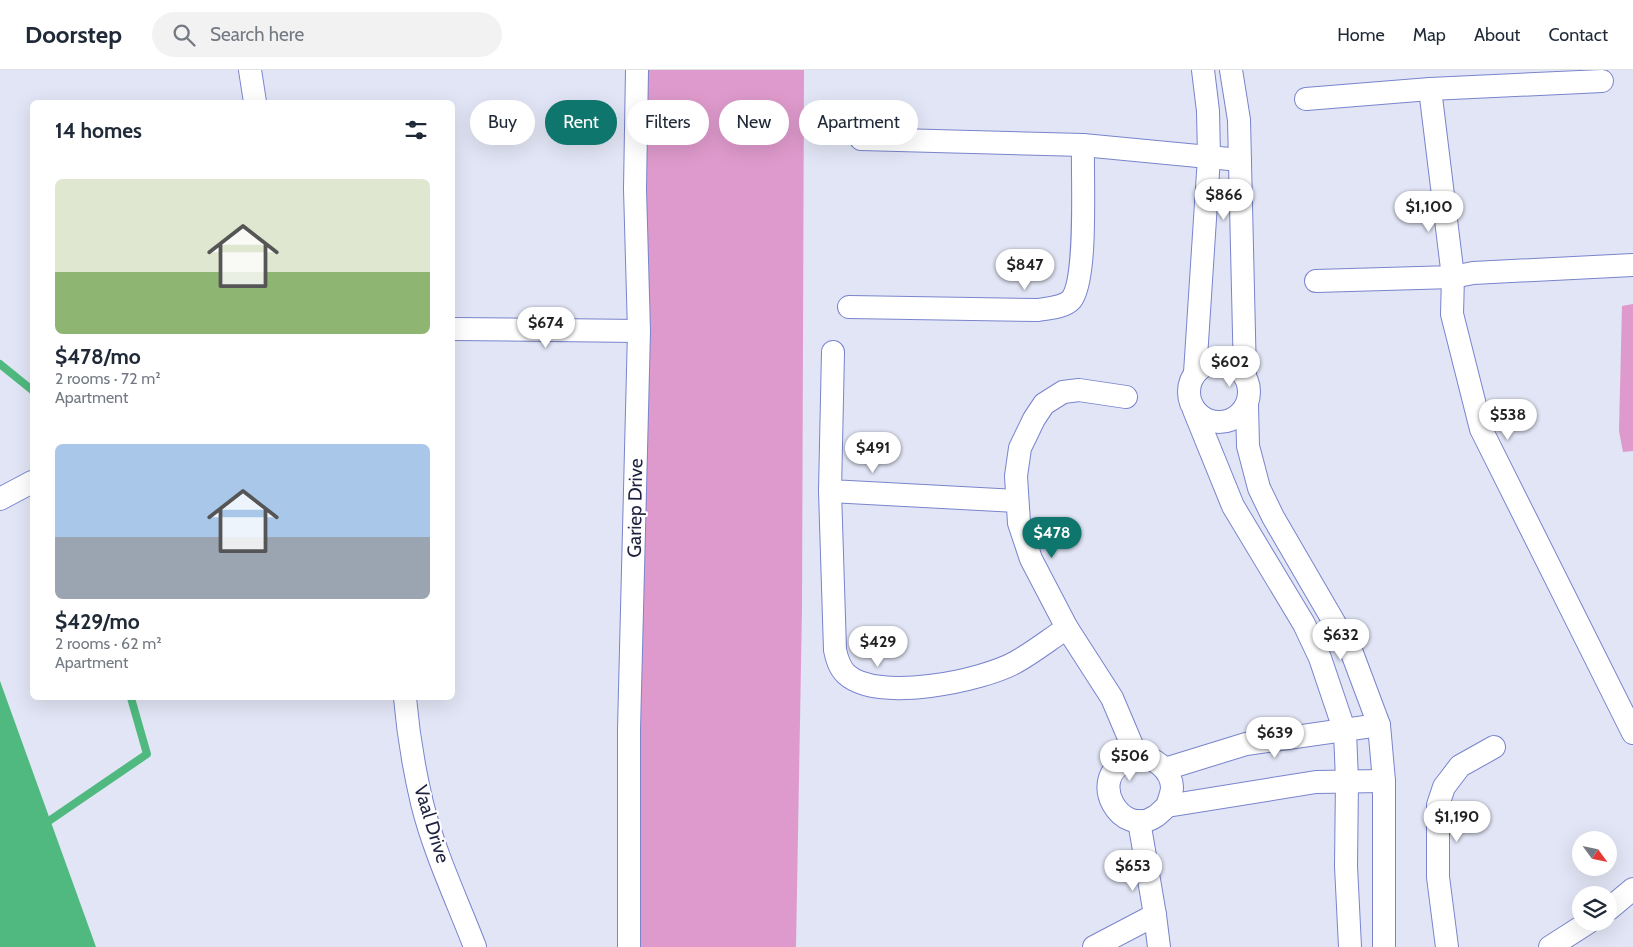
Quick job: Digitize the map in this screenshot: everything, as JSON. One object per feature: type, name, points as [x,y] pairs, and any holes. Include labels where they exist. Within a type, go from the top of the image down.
[{"type":"street","points":[[250,70],[255,100]]},
{"type":"street","name":"Gariep Drive","points":[[629,947],[629,729],[639,331],[634,189],[637,70]]},
{"type":"street","points":[[1195,373],[1209,157],[1208,111],[1203,70]]},
{"type":"street","points":[[1231,70],[1239,120],[1246,376],[1249,386],[1247,405],[1248,446],[1259,488],[1273,517],[1352,653],[1379,726],[1384,781],[1384,947]]},
{"type":"street","points":[[1306,99],[1602,81]]},
{"type":"street","points":[[1430,90],[1453,277],[1452,314],[1481,429],[1633,733]]},
{"type":"street","points":[[918,141],[1083,145],[1240,160]]},
{"type":"street","points":[[849,307],[1038,310],[1064,305],[1071,300],[1078,284],[1082,251],[1083,145]]},
{"type":"street","points":[[1316,281],[1453,277],[1473,273],[1633,265]]},
{"type":"street","points":[[455,329],[639,331]]},
{"type":"street","points":[[832,352],[830,491],[835,650],[837,660],[846,673],[857,681],[877,687],[917,687],[960,681],[1015,662],[1067,628]]},
{"type":"street","points":[[1246,376],[1232,365],[1215,361],[1204,365],[1195,373],[1188,391],[1190,401],[1233,506],[1304,624],[1320,658],[1345,732],[1347,780],[1346,866],[1350,947]]},
{"type":"street","points":[[1126,396],[1079,390],[1063,392],[1044,404],[1034,419],[1020,448],[1016,476],[1019,523],[1030,559],[1067,628],[1112,698],[1137,757]]},
{"type":"street","points":[[1194,410],[1211,422],[1222,422],[1232,420],[1241,414],[1247,405]]},
{"type":"street","points":[[0,499],[30,483]]},
{"type":"street","points":[[830,491],[1017,500]]},
{"type":"street","name":"Vaal Drive","points":[[405,700],[411,746],[422,804],[475,947]]},
{"type":"street","points":[[1165,769],[1246,744],[1379,726]]},
{"type":"street","points":[[1447,947],[1438,877],[1438,805],[1444,787],[1460,766],[1494,747]]},
{"type":"street","points":[[1137,757],[1153,759],[1165,769],[1172,787],[1167,806],[1155,817],[1139,821],[1121,815],[1109,800],[1109,780],[1119,764],[1137,757]]},
{"type":"street","points":[[1167,806],[1316,782],[1347,780],[1384,781]]},
{"type":"street","points":[[1139,821],[1159,947]]},
{"type":"street","points":[[1617,902],[1633,889]]},
{"type":"street","points":[[1094,947],[1155,915]]},
{"type":"street","points":[[1550,947],[1575,931]]},
{"type":"shaded area","points":[[635,70],[804,70],[804,100],[799,100],[799,145],[804,145],[802,609],[796,947],[630,947],[635,145],[709,145],[709,100],[635,100]]},
{"type":"shaded area","points":[[1633,304],[1633,451],[1623,452],[1619,431],[1622,306]]},
{"type":"shaded area","points":[[0,681],[96,947],[0,947]]},
{"type":"waterway","points":[[0,364],[30,388]]},
{"type":"waterway","points":[[43,825],[147,754],[132,700]]}]
